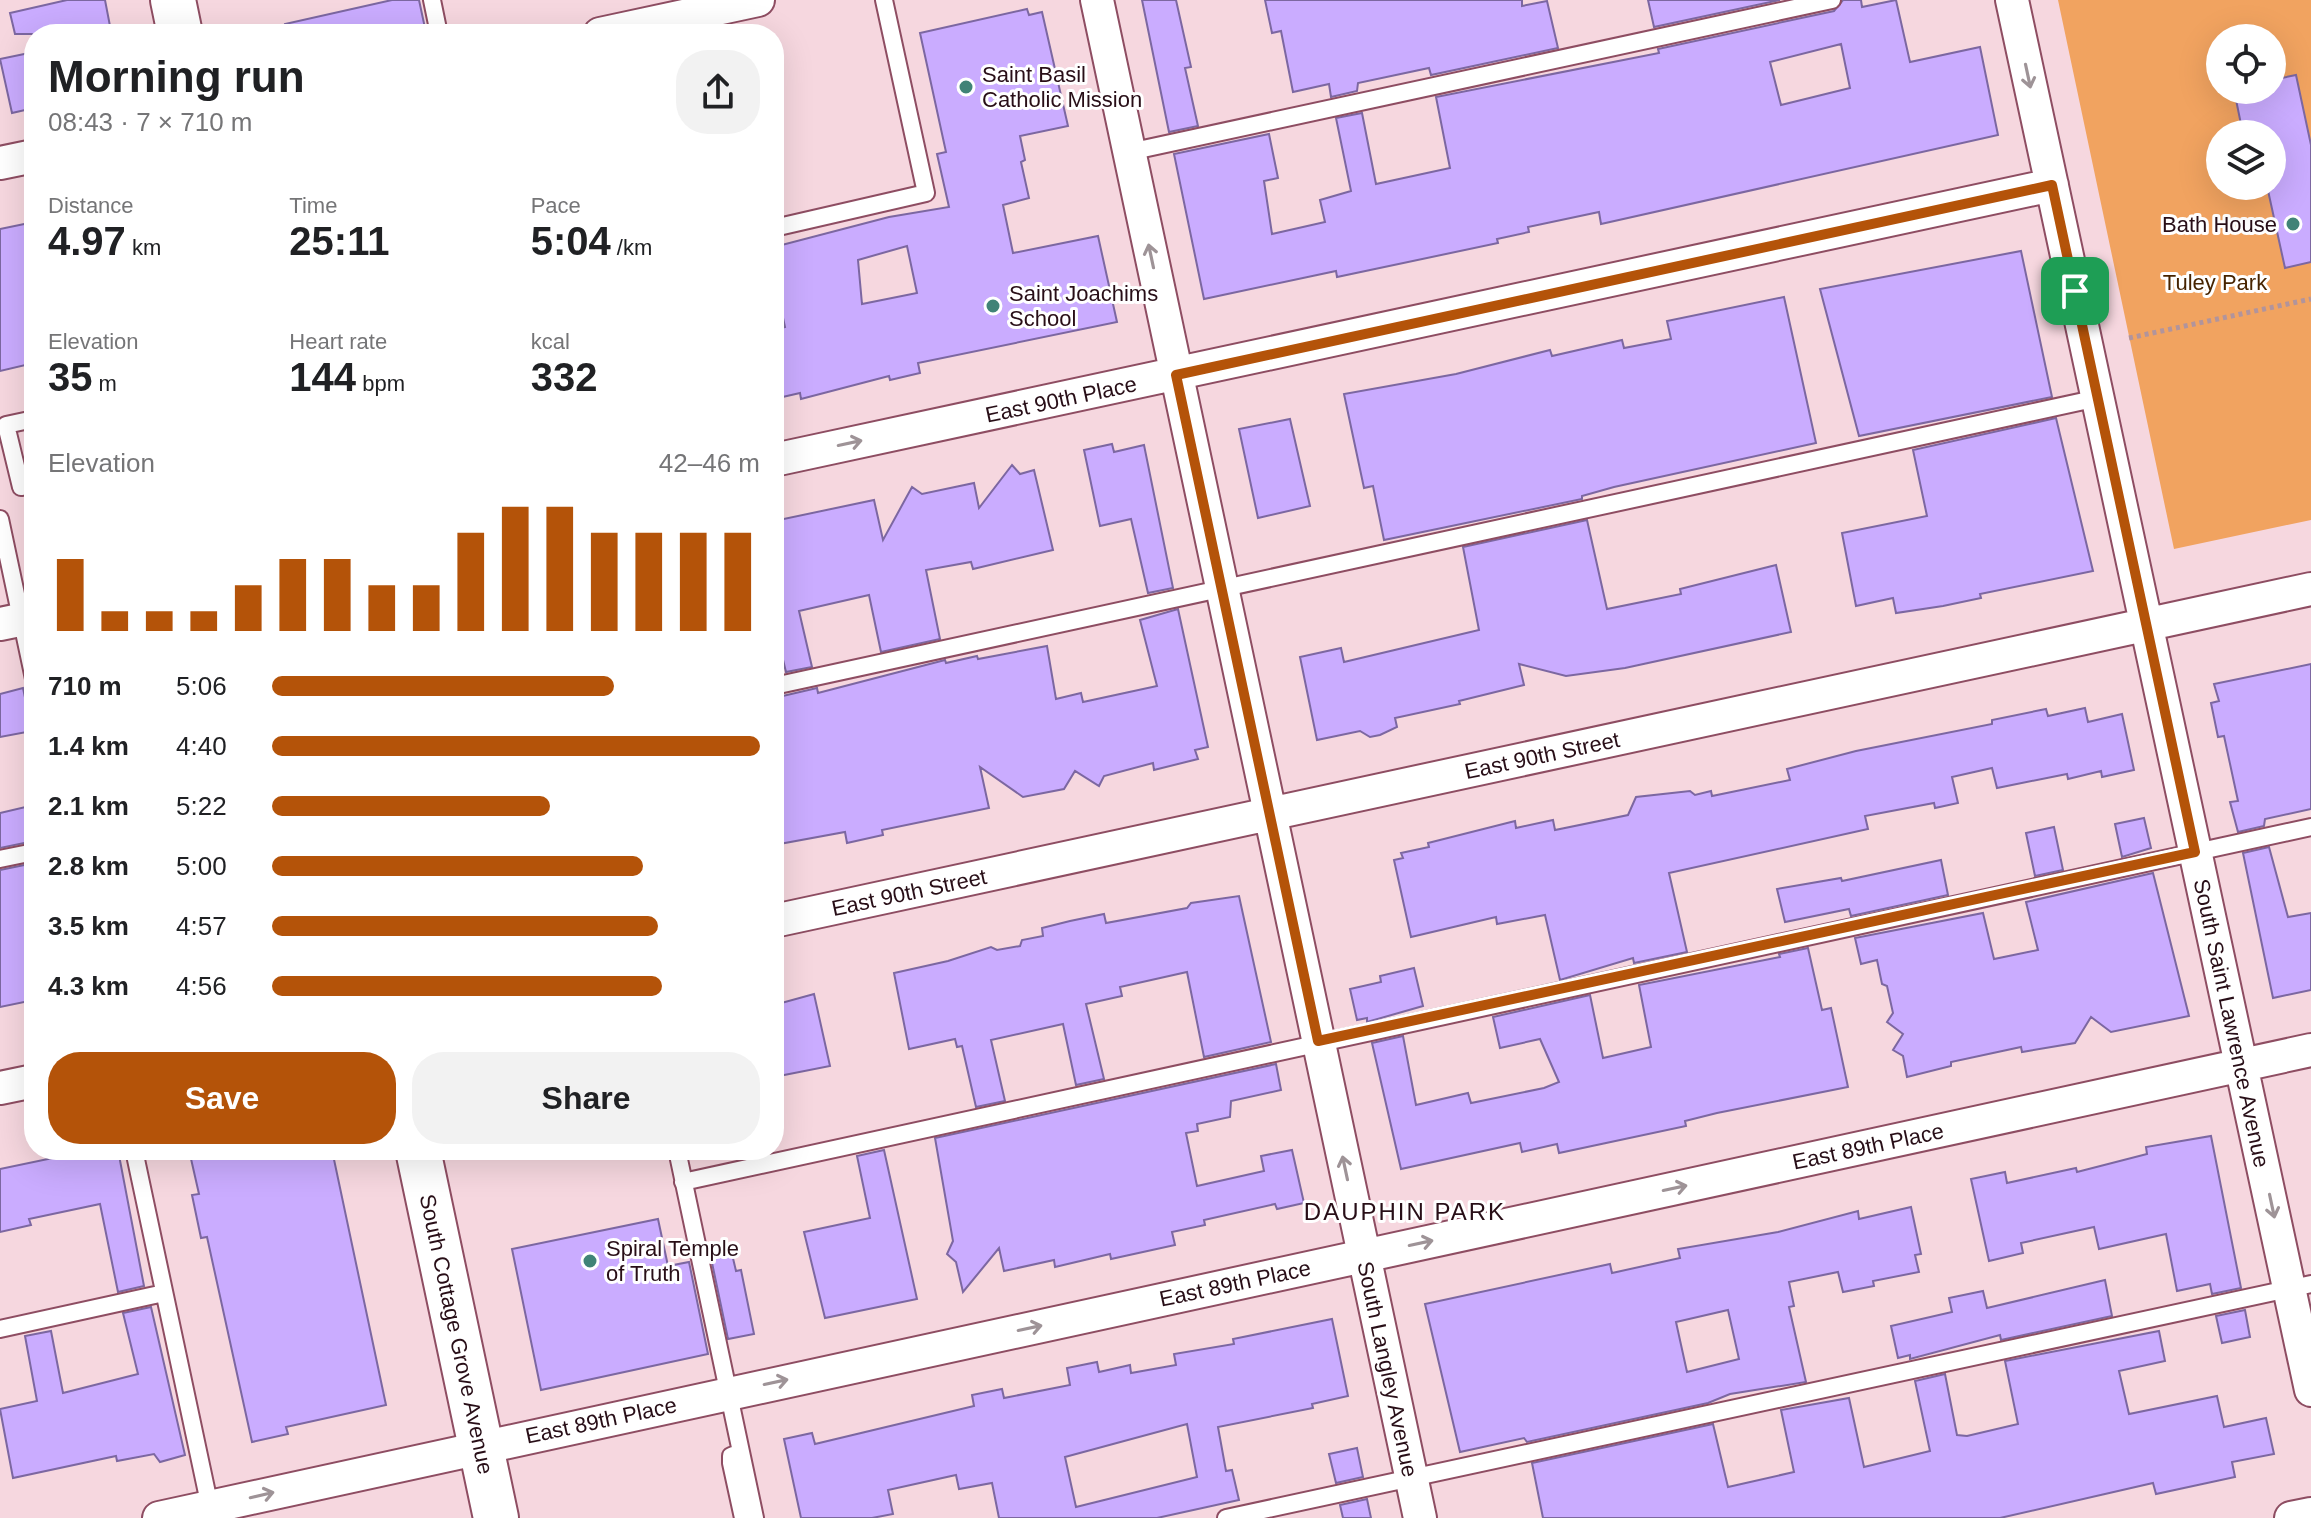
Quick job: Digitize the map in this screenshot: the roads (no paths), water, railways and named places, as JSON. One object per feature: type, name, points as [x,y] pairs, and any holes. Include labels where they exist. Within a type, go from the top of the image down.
[{"type":"main road","points":[[173,0],[178,24]]},
{"type":"main road","name":"South Cottage Grove Avenue","points":[[420,1160],[496,1518]]},
{"type":"street","points":[[646,24],[758,0]]},
{"type":"street","name":"South Langley Avenue","points":[[1097,0],[1420,1518]]},
{"type":"street","name":"South Saint Lawrence Avenue","points":[[2012,0],[2241,1065],[2300,1287],[2311,1390]]},
{"type":"street","points":[[0,163],[24,158]]},
{"type":"street","name":"East 90th Place","points":[[784,458],[2052,185]]},
{"type":"street","name":"East 90th Street","points":[[784,919],[2311,589]]},
{"type":"street","name":"East 89th Place","points":[[159,1518],[211,1512],[481,1446],[2311,1050]]},
{"type":"street","points":[[0,1088],[24,1083]]},
{"type":"street","points":[[2291,1518],[2311,1514]]},
{"type":"lane","points":[[432,0],[437,24]]},
{"type":"lane","points":[[784,226],[926,193],[884,0]]},
{"type":"lane","points":[[1129,152],[1832,0]]},
{"type":"lane","points":[[784,684],[2098,398]]},
{"type":"lane","points":[[24,421],[6,425],[21,487],[24,487]]},
{"type":"lane","points":[[0,519],[24,642]]},
{"type":"lane","points":[[784,1160],[2311,827]]},
{"type":"lane","points":[[0,859],[24,854]]},
{"type":"lane","points":[[136,1160],[211,1512]]},
{"type":"lane","points":[[679,1160],[755,1518]]},
{"type":"lane","points":[[683,1182],[782,1160]]},
{"type":"lane","points":[[1226,1518],[2300,1287]]},
{"type":"lane","points":[[0,1329],[164,1293]]},
{"type":"lane","points":[[741,1452],[731,1456],[731,1463],[743,1518]]},
{"type":"place","name":"Saint Basil Catholic Mission","points":[[966,87]]},
{"type":"place","name":"Bath House","points":[[2293,224]]},
{"type":"place","name":"Saint Joachims School","points":[[993,306]]},
{"type":"place","name":"Spiral Temple of Truth","points":[[590,1261]]},
{"type":"district","name":"DAUPHIN PARK","points":[[1405,1212]]},
{"type":"park label","name":"Tuley Park","points":[[2215,282]]}]
